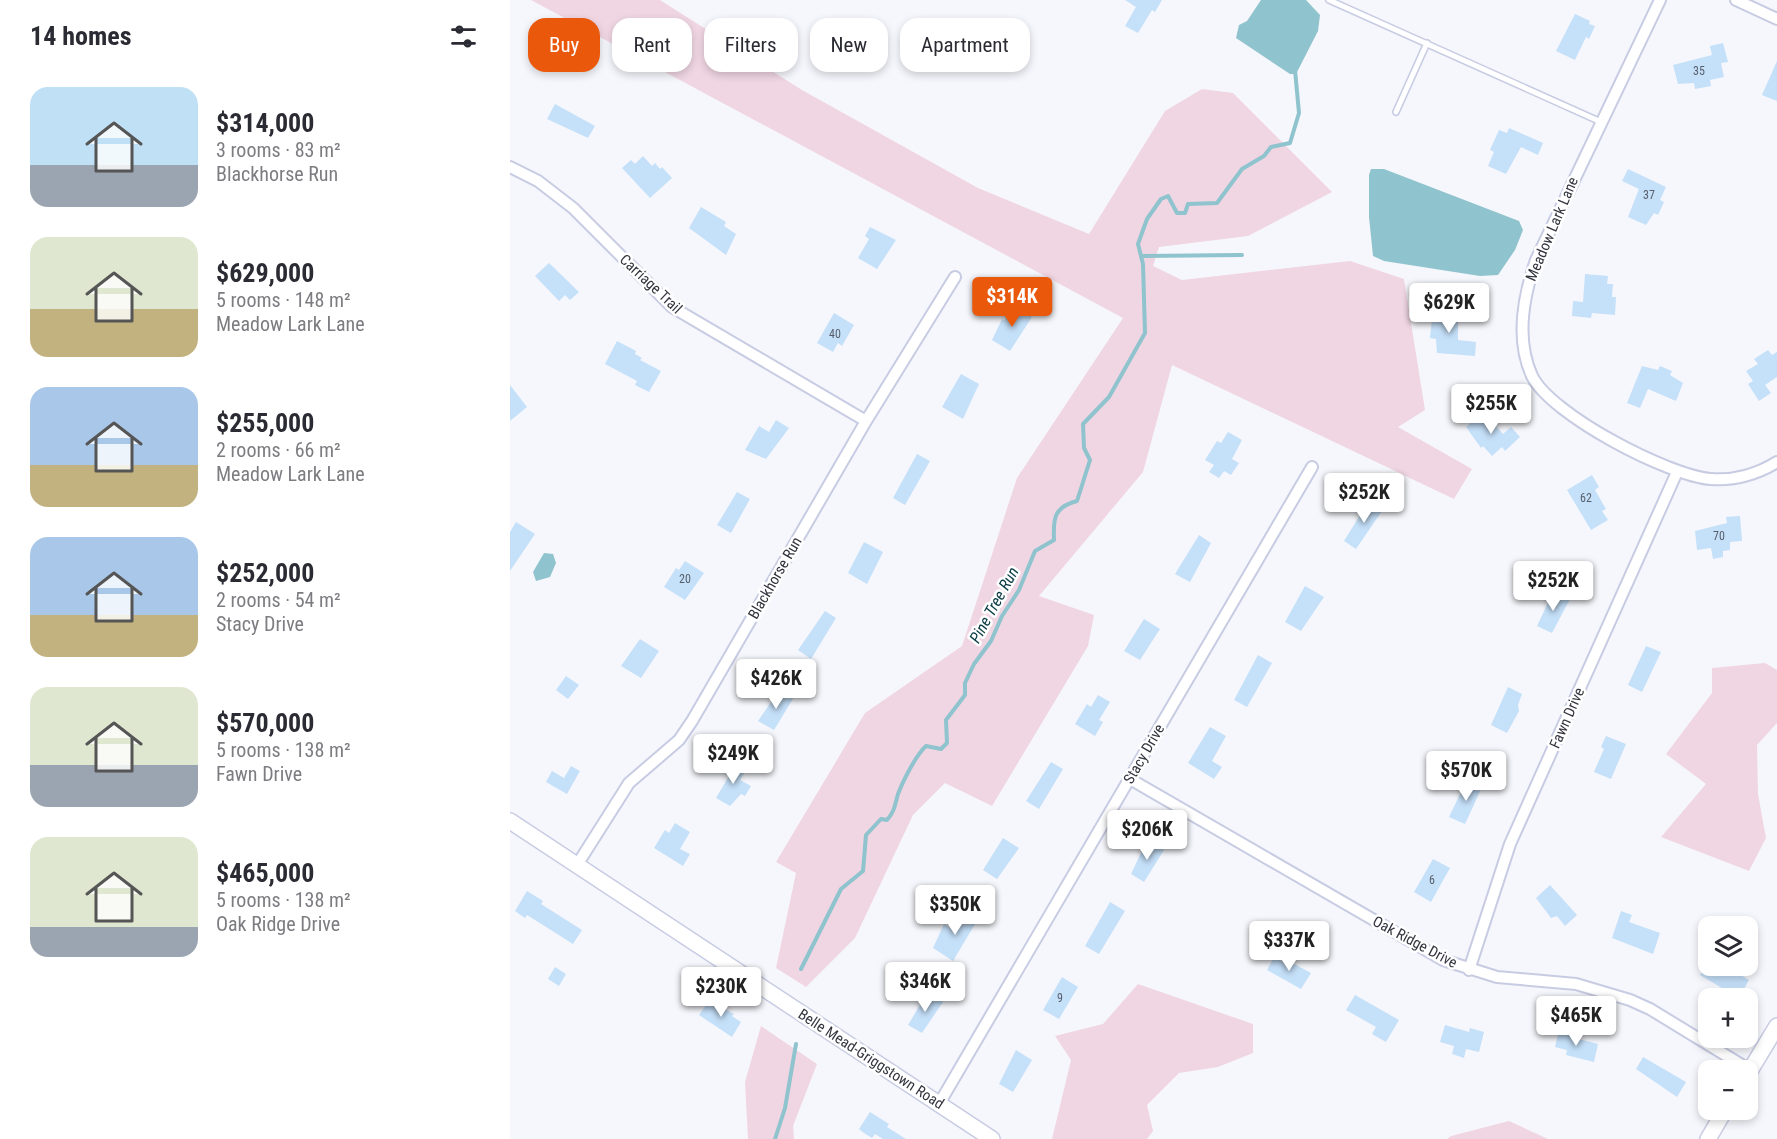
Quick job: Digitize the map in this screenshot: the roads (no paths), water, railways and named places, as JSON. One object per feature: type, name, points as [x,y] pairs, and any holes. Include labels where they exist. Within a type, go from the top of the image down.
[{"type":"street","name":"Meadow Lark Lane","points":[[1660,0],[1536,260],[1528,282],[1522,333],[1523,350],[1533,376],[1542,391],[1561,410],[1602,435],[1677,472],[1711,479],[1734,478],[1766,469],[1777,462]]},
{"type":"street","points":[[1736,0],[1777,19]]},
{"type":"street","name":"Carriage Trail","points":[[510,167],[538,181],[573,208],[672,307],[866,422]]},
{"type":"street","name":"Blackhorse Run","points":[[576,865],[629,783],[679,740],[692,721],[866,422],[955,277]]},
{"type":"street","name":"Stacy Drive","points":[[939,1104],[1312,467]]},
{"type":"street","name":"Fawn Drive","points":[[1469,970],[1510,844],[1677,472]]},
{"type":"street","name":"Oak Ridge Drive","points":[[1130,779],[1420,948],[1469,970],[1497,977],[1576,984],[1630,1000],[1650,1009],[1730,1060]]},
{"type":"street","name":"Belle Mead-Griggstown Road","points":[[510,821],[992,1139]]},
{"type":"street","points":[[1756,1060],[1777,1026]]},
{"type":"street","points":[[1708,1139],[1719,1120]]},
{"type":"lane","points":[[1329,0],[1601,122]]},
{"type":"lane","points":[[1396,112],[1426,44]]},
{"type":"water","points":[[1261,0],[1306,0],[1320,15],[1318,31],[1296,74],[1290,74],[1236,38],[1239,25],[1247,21]]},
{"type":"water","points":[[1371,169],[1384,169],[1519,221],[1523,230],[1515,250],[1498,275],[1480,276],[1384,261],[1373,256],[1369,217]]},
{"type":"water","points":[[544,553],[553,554],[556,563],[550,577],[536,581],[533,572]]},
{"type":"waterway","name":"Pine Tree Run","points":[[801,969],[841,889],[863,871],[866,835],[881,819],[887,820],[890,817],[903,782],[922,750],[926,746],[941,749],[947,743],[946,720],[965,695],[965,683],[974,664],[991,641],[1002,616],[1019,590],[1035,551],[1054,540],[1056,514],[1069,503],[1077,501],[1090,460],[1084,448],[1083,424],[1109,397],[1145,333],[1143,264],[1138,244],[1147,219],[1161,199],[1168,196],[1177,213],[1185,213],[1188,204],[1217,203],[1242,169],[1264,156],[1271,147],[1290,143],[1299,113],[1295,70]]},
{"type":"waterway","points":[[1141,256],[1242,255]]},
{"type":"waterway","name":"Pine Tree Run","points":[[775,1139],[785,1108],[796,1044]]}]
